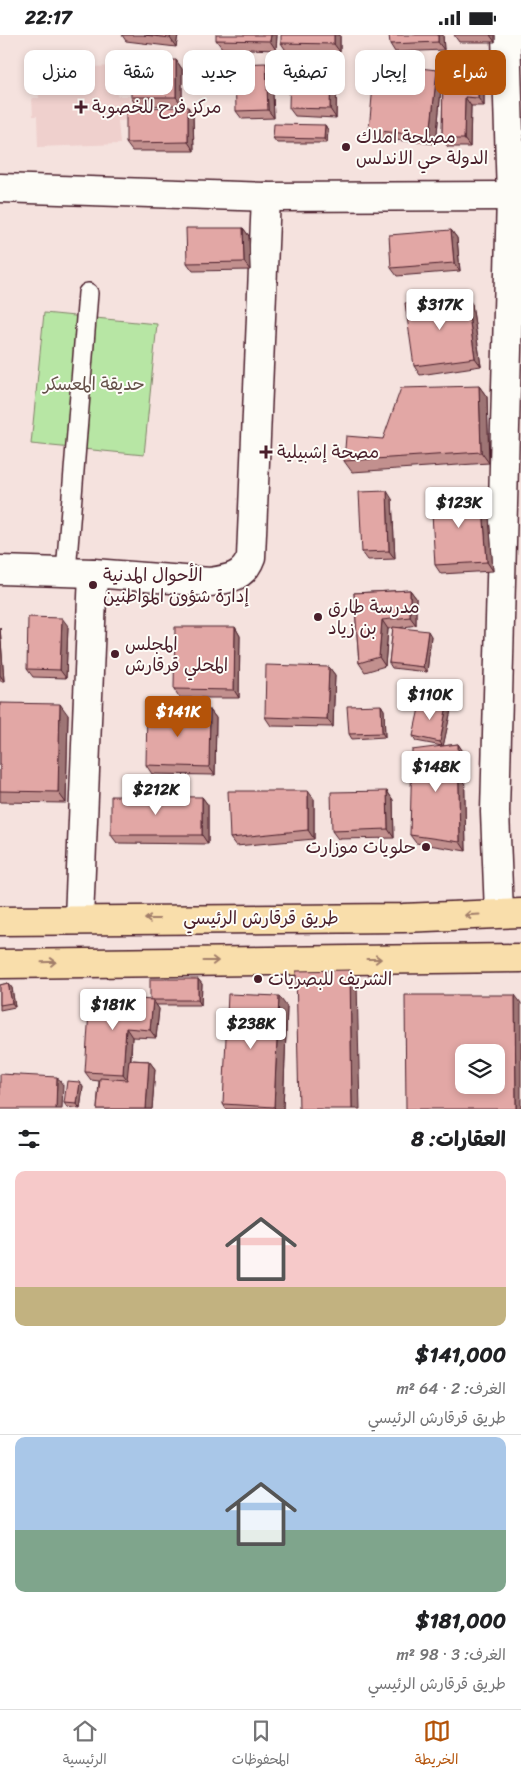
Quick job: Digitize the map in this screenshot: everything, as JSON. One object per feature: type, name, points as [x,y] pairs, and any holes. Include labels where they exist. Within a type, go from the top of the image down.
[{"type":"main road","name":"طريق قرقارش الرئيسي","points":[[0,921],[403,918],[510,913]]},
{"type":"main road","points":[[0,964],[521,958]]},
{"type":"street","points":[[506,35],[516,115],[512,196],[513,453],[495,812],[510,913]]},
{"type":"street","points":[[0,188],[266,197],[512,196]]},
{"type":"street","points":[[0,570],[93,573],[210,582],[241,574],[248,565],[251,557],[266,197]]},
{"type":"street","points":[[79,919],[93,573]]},
{"type":"lane","points":[[66,572],[88,293]]},
{"type":"shaded area","name":"مركز فرح للخصوبة","points":[[105,66],[105,95],[129,96],[130,120],[118,121],[120,144],[38,147],[37,116],[33,116],[32,98],[39,98],[39,95],[95,95],[95,67]]},
{"type":"green space","name":"حديقة المعسكر","points":[[44,313],[157,324],[144,455],[31,444]]},
{"type":"building","points":[[144,35],[171,35],[170,38]]},
{"type":"building","points":[[216,35],[271,35],[270,41],[216,40]]},
{"type":"building","points":[[281,35],[334,35],[334,44],[281,43]]},
{"type":"building","points":[[389,35],[438,35],[438,42],[390,44]]},
{"type":"building","points":[[173,60],[176,60],[176,97],[131,97],[131,95],[173,95]]},
{"type":"building","points":[[255,63],[265,63],[265,95],[267,95],[268,110],[236,111],[236,95],[255,95]]},
{"type":"building","points":[[425,69],[435,70],[430,136],[369,130],[372,95],[425,95]]},
{"type":"building","points":[[289,95],[330,95],[330,109],[289,108]]},
{"type":"building","points":[[443,95],[478,95],[478,98],[465,97],[464,139],[442,139]]},
{"type":"building","points":[[188,107],[188,142],[126,143],[126,108]]},
{"type":"building","points":[[274,124],[325,125],[324,139],[273,138]]},
{"type":"building","points":[[186,228],[243,228],[244,262],[187,263]]},
{"type":"building","points":[[451,230],[454,263],[391,268],[389,235]]},
{"type":"building","points":[[466,295],[475,358],[414,366],[405,303]]},
{"type":"building","points":[[479,386],[481,452],[344,461],[346,436],[383,439],[401,388]]},
{"type":"building","points":[[387,491],[389,551],[362,552],[359,492]]},
{"type":"building","points":[[482,493],[487,562],[435,565],[431,496]]},
{"type":"building","points":[[410,590],[410,617],[382,620],[379,657],[359,663],[354,593]]},
{"type":"building","points":[[28,617],[62,618],[60,670],[27,669]]},
{"type":"building","points":[[175,627],[235,627],[234,690],[174,689]]},
{"type":"building","points":[[393,627],[428,631],[423,667],[389,663]]},
{"type":"building","points":[[266,665],[329,667],[327,719],[265,717]]},
{"type":"building","points":[[421,699],[447,705],[440,742],[413,736]]},
{"type":"building","points":[[0,703],[60,704],[58,792],[0,791]]},
{"type":"building","points":[[381,705],[382,733],[349,734],[347,706]]},
{"type":"building","points":[[147,709],[210,710],[209,767],[146,765]]},
{"type":"building","points":[[458,744],[460,842],[410,835],[412,750]]},
{"type":"building","points":[[228,791],[308,791],[308,830],[230,838]]},
{"type":"building","points":[[387,791],[388,829],[332,831],[331,792]]},
{"type":"building","points":[[111,796],[202,797],[202,835],[111,835]]},
{"type":"building","points":[[350,970],[352,1109],[299,1109],[296,971]]},
{"type":"building","points":[[150,979],[198,979],[198,1000],[150,1000]]},
{"type":"building","points":[[8,983],[12,1003],[0,1005],[0,985]]},
{"type":"building","points":[[228,994],[279,996],[274,1107],[223,1104]]},
{"type":"building","points":[[405,995],[515,995],[516,1109],[406,1109]]},
{"type":"building","points":[[90,996],[153,1000],[150,1030],[126,1028],[123,1074],[85,1072]]},
{"type":"building","points":[[129,1060],[149,1061],[146,1109],[97,1109],[100,1078],[127,1080]]},
{"type":"building","points":[[0,1074],[57,1077],[56,1109],[0,1109]]},
{"type":"building","points":[[67,1081],[80,1082],[77,1104],[64,1103]]},
{"type":"place","name":"مركز فرح للخصوبة","points":[[81,107]]},
{"type":"place","name":"مصلحة املاك الدولة حي الاندلس","points":[[346,147]]},
{"type":"place","name":"مصحة إشبيلية","points":[[266,452]]},
{"type":"place","name":"الأحوال المدنية إدارة شؤون المواطنين","points":[[93,585]]},
{"type":"place","name":"مدرسة طارق بن زياد","points":[[318,617]]},
{"type":"place","name":"المجلس المحلي قرقارش","points":[[115,654]]},
{"type":"place","name":"حلويات موزارت","points":[[426,847]]},
{"type":"place","name":"الشريف للبصريات","points":[[258,979]]}]
